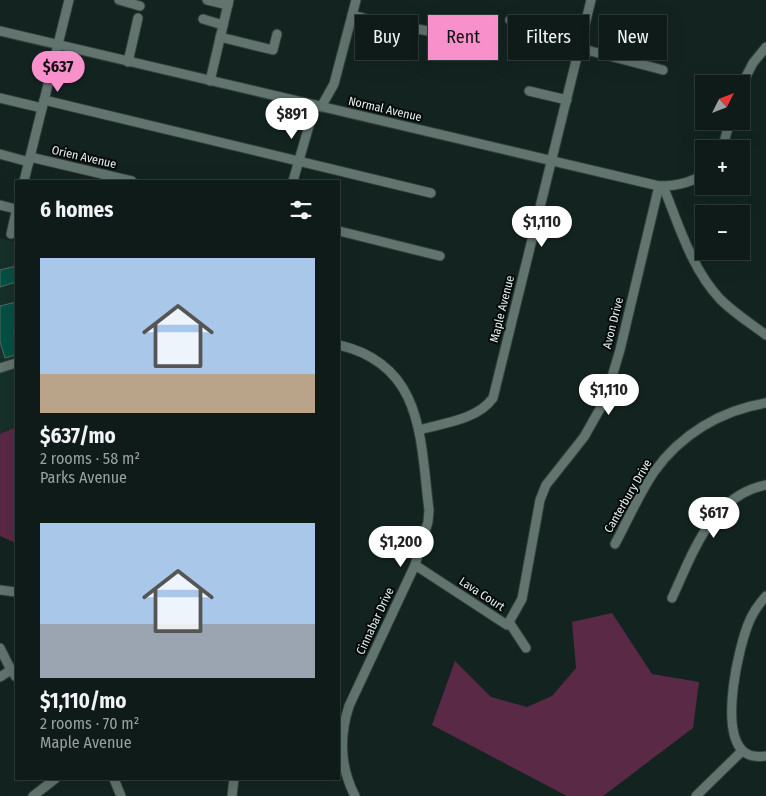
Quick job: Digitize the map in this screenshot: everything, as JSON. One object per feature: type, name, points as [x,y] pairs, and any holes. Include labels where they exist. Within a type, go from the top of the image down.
[{"type":"street","points":[[24,180],[69,0]]},
{"type":"street","points":[[119,0],[140,6]]},
{"type":"street","points":[[207,0],[229,3],[210,81]]},
{"type":"street","points":[[293,180],[298,161],[318,106],[334,84],[356,0]]},
{"type":"street","name":"Maple Avenue","points":[[588,15],[591,0]]},
{"type":"street","points":[[352,15],[398,28],[406,27],[428,31]]},
{"type":"street","points":[[128,62],[138,18]]},
{"type":"street","points":[[203,19],[223,25]]},
{"type":"street","name":"Normal Avenue","points":[[0,31],[661,186],[676,186],[695,179]]},
{"type":"street","points":[[220,38],[273,50],[277,34]]},
{"type":"street","points":[[747,75],[753,63],[766,47]]},
{"type":"street","points":[[589,51],[663,70]]},
{"type":"street","name":"Maple Avenue","points":[[419,430],[475,414],[486,407],[493,398],[576,60]]},
{"type":"street","points":[[529,91],[567,100]]},
{"type":"street","points":[[0,98],[43,104],[431,192]]},
{"type":"street","name":"Orien Avenue","points":[[0,154],[127,180]]},
{"type":"street","points":[[661,186],[694,262],[705,280],[720,299],[741,317],[766,334]]},
{"type":"street","name":"Avon Drive","points":[[509,622],[522,599],[540,500],[546,485],[584,437],[605,400],[620,350],[661,186]]},
{"type":"street","points":[[0,205],[15,210]]},
{"type":"street","points":[[0,231],[13,234],[15,218]]},
{"type":"street","points":[[340,231],[440,256]]},
{"type":"street","name":"Cinnabar Drive","points":[[340,345],[356,349],[379,362],[394,375],[411,402],[419,430],[429,510],[428,522],[415,565],[352,699],[346,717],[342,738],[343,759],[348,780],[355,796]]},
{"type":"street","points":[[0,368],[15,363]]},
{"type":"street","name":"Canterbury Drive","points":[[615,544],[654,472],[680,443],[702,427],[725,414],[766,403]]},
{"type":"street","points":[[672,598],[701,538],[717,513],[741,494],[766,485]]},
{"type":"street","name":"Lava Court","points":[[415,565],[507,625],[509,622],[526,648]]},
{"type":"street","points":[[0,590],[15,592]]},
{"type":"street","points":[[766,596],[754,613],[746,633],[738,657],[731,699],[733,729],[737,743],[742,751],[752,757],[766,756]]},
{"type":"street","points":[[0,648],[14,674],[0,677]]},
{"type":"street","points":[[696,796],[742,751]]},
{"type":"street","points":[[33,796],[54,780]]},
{"type":"street","points":[[114,780],[121,796]]},
{"type":"street","points":[[232,796],[234,780]]},
{"type":"shaded area","points":[[0,238],[15,242],[15,427],[0,434]]},
{"type":"shaded area","points":[[15,427],[15,543],[0,536],[0,434]]},
{"type":"shaded area","points":[[612,613],[652,674],[699,682],[693,728],[603,796],[567,796],[432,725],[455,661],[491,697],[527,707],[552,696],[576,668],[572,622]]},
{"type":"building","points":[[15,266],[15,282],[0,287],[0,270]]},
{"type":"building","points":[[15,302],[15,355],[5,358],[0,342],[0,306]]}]
